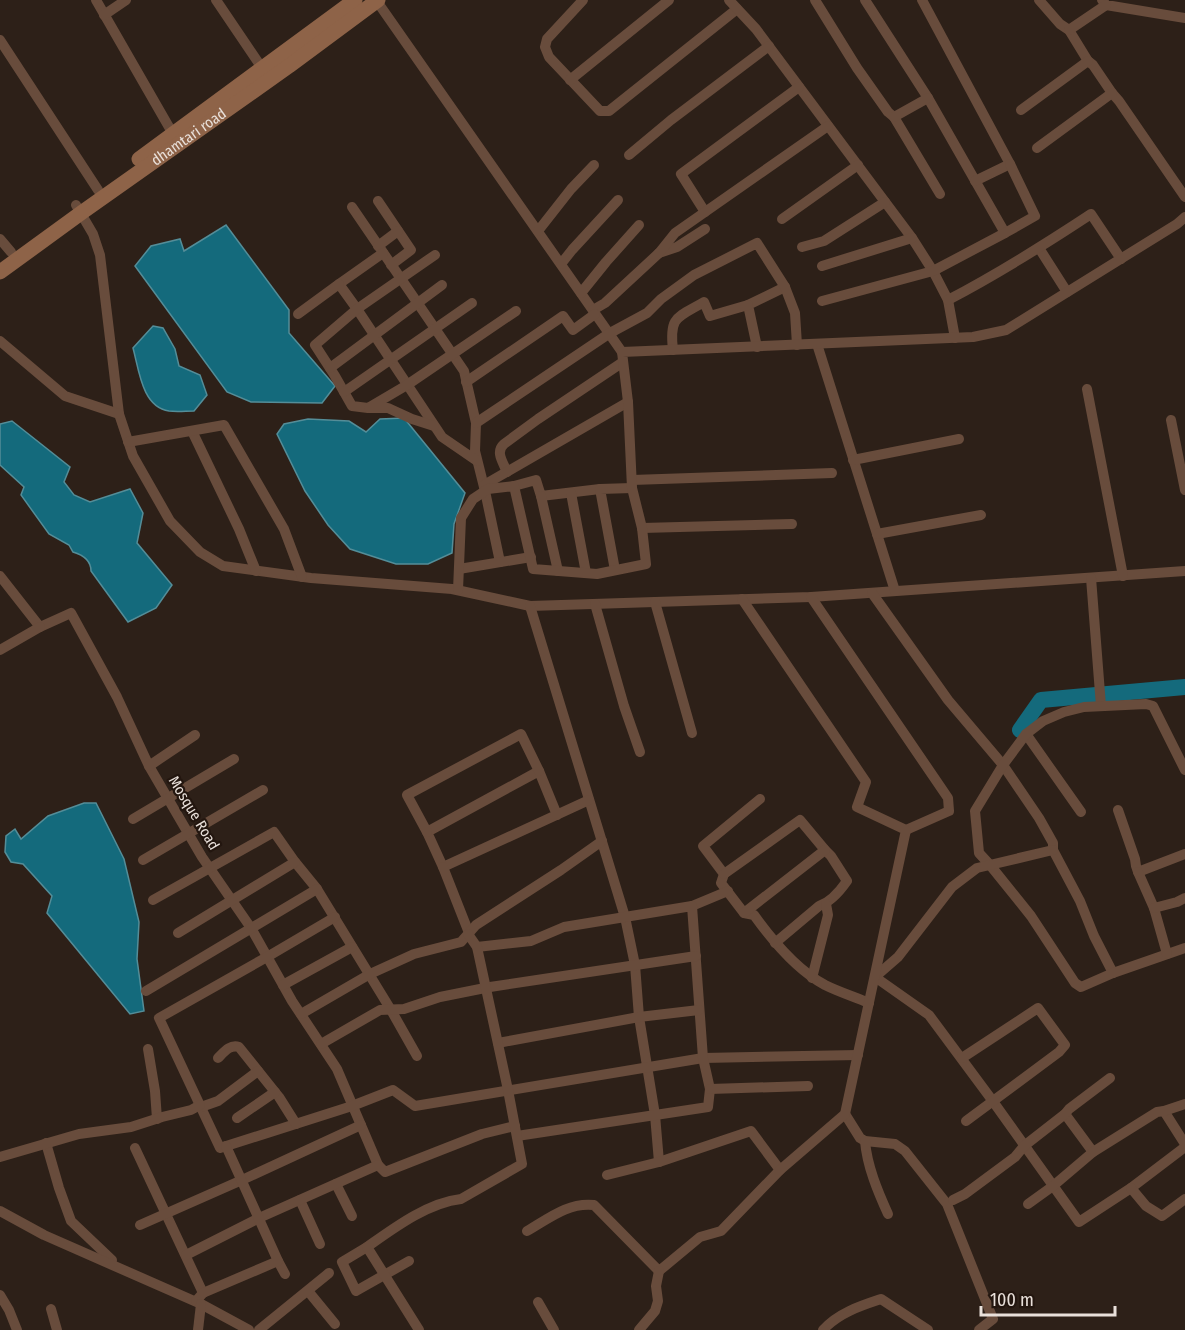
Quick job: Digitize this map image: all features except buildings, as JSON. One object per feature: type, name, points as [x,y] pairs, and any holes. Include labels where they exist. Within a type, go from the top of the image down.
[{"type":"main road","points":[[5,256],[79,209],[98,190],[355,0]]},
{"type":"main road","name":"dhamtari road","points":[[0,272],[79,209],[289,66],[377,0]]},
{"type":"street","points":[[96,0],[174,134]]},
{"type":"street","points":[[104,15],[126,0]]},
{"type":"street","points":[[216,0],[262,69]]},
{"type":"street","points":[[377,0],[609,333],[623,357],[628,402],[632,484],[642,528],[646,564],[597,574],[533,569],[514,486]]},
{"type":"street","points":[[584,0],[547,39],[545,47],[549,57],[600,111],[609,111],[737,9]]},
{"type":"street","points":[[570,80],[669,0]]},
{"type":"street","points":[[729,0],[756,29],[912,238],[948,300],[955,338]]},
{"type":"street","points":[[815,0],[857,68],[894,117],[940,194]]},
{"type":"street","points":[[864,0],[928,98],[1005,233]]},
{"type":"street","points":[[822,301],[933,271],[1035,216],[924,0]]},
{"type":"street","points":[[1039,0],[1060,24],[1069,30],[1088,62],[1093,65],[1119,101],[1185,197]]},
{"type":"street","points":[[1069,30],[1104,3],[1185,18]]},
{"type":"street","points":[[0,40],[98,190]]},
{"type":"street","points":[[629,155],[671,120],[769,46]]},
{"type":"street","points":[[1021,110],[1088,62]]},
{"type":"street","points":[[705,212],[681,174],[799,87]]},
{"type":"street","points":[[1037,148],[1112,93]]},
{"type":"street","points":[[894,117],[928,98]]},
{"type":"street","points":[[466,382],[563,316],[573,330],[659,253],[675,233],[828,126]]},
{"type":"street","points":[[975,181],[1010,164]]},
{"type":"street","points":[[538,231],[571,189],[594,165]]},
{"type":"street","points":[[782,219],[858,165]]},
{"type":"street","points":[[561,264],[618,200]]},
{"type":"street","points":[[378,201],[411,250],[391,265]]},
{"type":"street","points":[[802,247],[824,241],[885,202]]},
{"type":"street","points":[[352,207],[464,371],[476,423],[475,451],[500,562]]},
{"type":"street","points":[[79,209],[93,234],[100,255],[119,414],[133,456],[170,521],[200,552],[223,566],[302,577],[458,590],[530,606],[811,597],[1185,571]]},
{"type":"street","points":[[948,300],[1039,248],[1090,214],[1121,259]]},
{"type":"street","points":[[507,472],[499,453],[504,444],[623,357],[673,350],[973,337],[1006,330],[1185,217]]},
{"type":"street","points":[[581,293],[639,225]]},
{"type":"street","points":[[659,253],[677,247],[705,229]]},
{"type":"street","points":[[298,314],[381,250],[398,231]]},
{"type":"street","points":[[822,266],[912,238]]},
{"type":"street","points":[[0,239],[5,256]]},
{"type":"street","points":[[476,423],[609,333],[647,313],[661,299],[694,275],[757,243],[785,287],[795,313],[797,345]]},
{"type":"street","points":[[1039,248],[1067,292]]},
{"type":"street","points":[[434,426],[388,408],[352,406],[315,345],[357,309],[435,255]]},
{"type":"street","points":[[339,284],[442,437],[477,461]]},
{"type":"street","points":[[330,368],[442,285]]},
{"type":"street","points":[[673,350],[671,335],[676,319],[704,302],[710,316],[748,305],[785,287]]},
{"type":"street","points":[[344,392],[472,303]]},
{"type":"street","points":[[748,305],[757,347]]},
{"type":"street","points":[[368,408],[407,385],[516,311]]},
{"type":"street","points":[[0,341],[65,396],[119,414]]},
{"type":"street","points":[[817,344],[895,591]]},
{"type":"street","points":[[1087,389],[1123,576]]},
{"type":"street","points":[[458,590],[461,518],[473,499],[507,472],[628,402]]},
{"type":"street","points":[[1171,420],[1185,490]]},
{"type":"street","points":[[128,442],[224,425],[284,529],[302,577]]},
{"type":"street","points":[[192,430],[239,529],[256,571]]},
{"type":"street","points":[[853,460],[959,439]]},
{"type":"street","points":[[541,496],[632,484],[832,473]]},
{"type":"street","points":[[484,488],[514,486],[536,480],[558,571]]},
{"type":"street","points":[[600,489],[615,570]]},
{"type":"street","points":[[571,492],[586,573]]},
{"type":"street","points":[[877,534],[981,515]]},
{"type":"street","points":[[642,528],[792,524]]},
{"type":"street","points":[[459,569],[531,557]]},
{"type":"street","points":[[0,576],[40,627],[0,650]]},
{"type":"street","points":[[1091,578],[1101,706]]},
{"type":"street","points":[[872,593],[948,700],[1003,765],[1039,818],[1053,843],[1053,850],[1080,901],[1094,936],[1113,973]]},
{"type":"street","points":[[742,599],[866,782],[857,807],[906,830],[949,812],[948,798],[811,597]]},
{"type":"street","points":[[655,602],[692,733]]},
{"type":"street","points":[[595,604],[640,752]]},
{"type":"street","points":[[530,606],[626,917],[635,965],[639,1017],[659,1162]]},
{"type":"street","name":"Mosque Road","points":[[40,627],[71,613],[117,697],[149,766],[167,798],[210,868],[251,928],[283,985],[337,1068],[378,1165]]},
{"type":"street","points":[[1185,770],[1153,706],[1146,704],[1084,707],[1043,721],[1026,734],[1003,765],[975,811],[979,854],[1031,916],[1075,983],[1081,987],[1113,973],[1185,948]]},
{"type":"street","points":[[409,1262],[356,1291],[342,1262],[406,1220],[450,1201],[461,1200],[522,1164],[477,947],[469,934],[427,832],[407,795],[521,734],[557,815]]},
{"type":"street","points":[[1026,734],[1081,812]]},
{"type":"street","points":[[149,766],[195,735]]},
{"type":"street","points":[[133,819],[234,759]]},
{"type":"street","points":[[427,832],[539,771]]},
{"type":"street","points":[[143,860],[263,790]]},
{"type":"street","points":[[724,874],[703,846],[760,799]]},
{"type":"street","points":[[442,867],[589,800]]},
{"type":"street","points":[[1118,810],[1138,872],[1154,908],[1167,954]]},
{"type":"street","points":[[775,943],[819,906],[826,904],[847,881],[831,856],[800,820],[724,874],[721,883],[744,913],[754,915],[775,943],[812,978],[869,1003]]},
{"type":"street","points":[[639,1330],[655,1311],[658,1300],[656,1286],[659,1271],[700,1237],[721,1231],[780,1170],[845,1114],[906,830]]},
{"type":"street","points":[[153,900],[274,832],[317,889],[370,974],[417,1056]]},
{"type":"street","points":[[301,1014],[370,974],[414,954],[461,942],[476,925],[602,841]]},
{"type":"street","points":[[744,913],[825,850]]},
{"type":"street","points":[[875,977],[898,957],[952,887],[977,868],[1053,850]]},
{"type":"street","points":[[1138,872],[1185,854]]},
{"type":"street","points":[[178,933],[295,862]]},
{"type":"street","points":[[146,991],[317,889]]},
{"type":"street","points":[[477,947],[531,941],[564,927],[692,906],[728,891]]},
{"type":"street","points":[[1154,908],[1185,898]]},
{"type":"street","points":[[812,978],[828,915],[826,904]]},
{"type":"street","points":[[186,1255],[259,1218],[378,1165],[386,1172],[482,1134],[708,1107],[710,1089],[703,1058],[692,906]]},
{"type":"street","points":[[334,917],[159,1018],[220,1148],[352,1106],[393,1090],[415,1106],[703,1058],[858,1055]]},
{"type":"street","points":[[283,985],[352,947]]},
{"type":"street","points":[[321,1044],[380,1010],[404,1009],[440,997],[486,987],[696,956]]},
{"type":"street","points":[[875,977],[929,1015],[1079,1222],[1131,1188],[1185,1146],[1164,1111]]},
{"type":"street","points":[[962,1058],[1038,1008],[1065,1045],[1059,1052],[966,1121]]},
{"type":"street","points":[[498,1043],[639,1017],[699,1010]]},
{"type":"street","points":[[218,1058],[230,1047],[239,1047],[275,1092],[296,1124]]},
{"type":"street","points":[[148,1049],[157,1119]]},
{"type":"street","points":[[0,1157],[79,1134],[131,1127],[218,1101],[258,1071]]},
{"type":"street","points":[[953,1200],[965,1194],[1016,1156],[1024,1146],[1110,1078]]},
{"type":"street","points":[[710,1089],[808,1086]]},
{"type":"street","points":[[237,1118],[275,1092]]},
{"type":"street","points":[[1028,1204],[1093,1152],[1157,1112],[1185,1104]]},
{"type":"street","points":[[845,1114],[860,1138],[865,1141],[895,1144],[905,1151],[947,1204],[993,1319],[979,1330]]},
{"type":"street","points":[[1065,1114],[1093,1152]]},
{"type":"street","points":[[140,1225],[360,1125]]},
{"type":"street","points":[[607,1175],[659,1162],[752,1131],[780,1170]]},
{"type":"street","points":[[865,1141],[872,1172],[888,1214]]},
{"type":"street","points":[[46,1143],[59,1188],[72,1221],[122,1268]]},
{"type":"street","points":[[226,1146],[285,1274]]},
{"type":"street","points":[[135,1148],[186,1255],[200,1300],[198,1330]]},
{"type":"street","points":[[336,1184],[352,1216]]},
{"type":"street","points":[[1131,1188],[1146,1206],[1162,1216],[1185,1199]]},
{"type":"street","points":[[300,1200],[320,1244]]},
{"type":"street","points":[[527,1231],[567,1208],[582,1204],[594,1205],[659,1271]]},
{"type":"street","points":[[0,1211],[44,1235],[200,1300],[249,1330]]},
{"type":"street","points":[[367,1247],[419,1330]]},
{"type":"street","points":[[200,1300],[278,1261]]},
{"type":"street","points":[[259,1330],[329,1273]]},
{"type":"street","points":[[308,1291],[335,1324]]},
{"type":"street","points":[[0,1295],[17,1330]]},
{"type":"street","points":[[824,1330],[830,1322],[857,1306],[881,1299],[928,1330]]},
{"type":"street","points":[[538,1302],[554,1330]]},
{"type":"street","points":[[51,1309],[57,1330]]},
{"type":"water","points":[[226,225],[289,310],[289,333],[335,386],[322,403],[251,402],[227,392],[135,266],[151,246],[180,239],[184,251]]},
{"type":"water","points":[[153,326],[163,328],[175,349],[179,366],[200,375],[207,395],[194,411],[169,411],[160,408],[147,395],[133,348]]},
{"type":"water","points":[[404,418],[465,493],[454,524],[452,553],[428,564],[396,564],[350,549],[328,525],[305,491],[277,434],[284,424],[308,419],[349,421],[366,432],[380,419]]},
{"type":"water","points":[[12,421],[70,467],[64,482],[74,495],[90,502],[130,489],[143,513],[137,543],[172,585],[156,608],[128,622],[91,571],[86,558],[73,552],[69,545],[49,534],[21,495],[24,487],[0,465],[0,424]]},
{"type":"water","points":[[84,803],[96,803],[124,859],[139,922],[137,959],[144,1011],[130,1014],[47,913],[52,896],[23,864],[11,862],[5,852],[6,836],[15,829],[21,839],[48,816]]},
{"type":"waterway","points":[[1020,730],[1041,700],[1185,687]]}]
